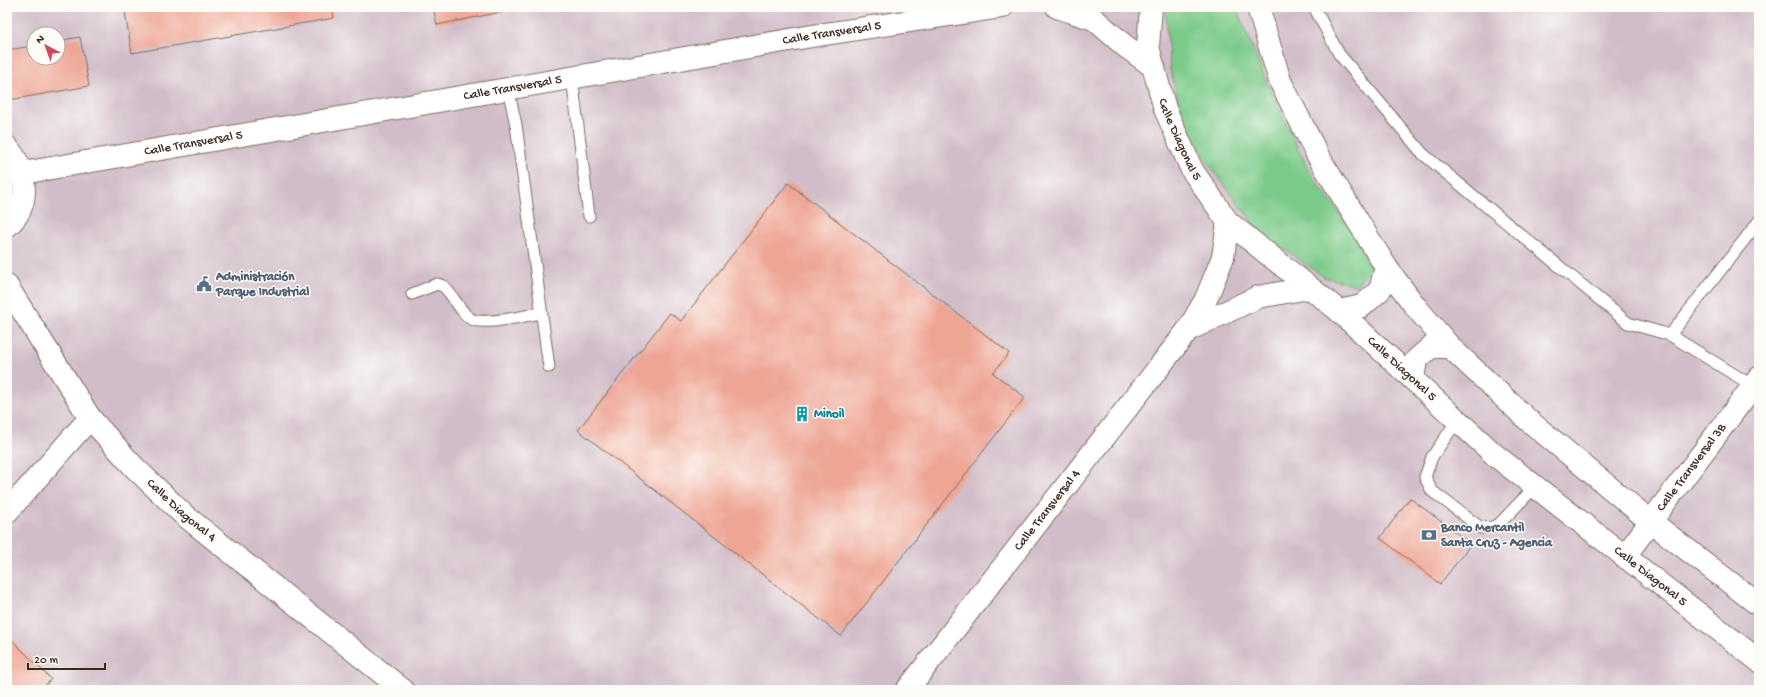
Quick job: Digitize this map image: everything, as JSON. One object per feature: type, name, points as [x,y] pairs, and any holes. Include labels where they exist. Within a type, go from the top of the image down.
[{"type":"street","name":"Calle Transversal 5","points":[[23,173],[812,36],[1002,7]]},
{"type":"street","points":[[1057,7],[1094,19],[1124,46],[1154,67]]},
{"type":"street","name":"Calle Diagonal 5","points":[[1151,7],[1148,47],[1165,109],[1192,170],[1228,222],[1339,311],[1496,456],[1759,661]]},
{"type":"street","points":[[1258,7],[1280,81],[1318,156],[1386,267],[1415,306],[1450,347],[1528,420],[1650,521],[1759,605]]},
{"type":"street","points":[[7,147],[16,158],[23,173],[24,190],[20,208],[7,226]]},
{"type":"street","name":"Calle Transversal 4","points":[[907,690],[1188,330],[1206,299],[1223,257],[1228,222]]},
{"type":"street","points":[[1339,311],[1362,306],[1380,290],[1386,267]]},
{"type":"street","name":"Calle Diagonal 4","points":[[7,286],[90,418],[134,467],[184,515],[403,690]]},
{"type":"street","name":"Calle Transversal 4","points":[[1188,330],[1258,297],[1309,288]]},
{"type":"street","points":[[1413,379],[1416,360],[1431,347],[1450,347]]},
{"type":"street","name":"Calle Transversal 3B","points":[[1624,557],[1756,382]]},
{"type":"street","points":[[7,512],[90,418]]},
{"type":"lane","points":[[1314,7],[1339,54],[1423,154],[1628,323],[1670,336],[1756,382]]},
{"type":"lane","points":[[572,78],[589,216]]},
{"type":"lane","points":[[508,88],[516,125],[549,367]]},
{"type":"lane","points":[[1670,336],[1759,221]]},
{"type":"lane","points":[[412,294],[437,284],[443,286],[470,319],[480,323],[542,313]]},
{"type":"lane","points":[[1458,421],[1432,457],[1425,477],[1432,491],[1481,528],[1492,527],[1499,524],[1535,487]]},
{"type":"shaded area","points":[[7,7],[1759,7],[1759,690],[7,690]]},
{"type":"green space","points":[[1165,7],[1236,7],[1267,83],[1309,171],[1349,227],[1372,268],[1356,285],[1324,277],[1260,232],[1209,165],[1183,117],[1170,70]]},
{"type":"building","points":[[124,7],[332,7],[334,18],[132,53]]},
{"type":"building","points":[[433,7],[522,7],[522,8],[437,25]]},
{"type":"building","points":[[80,37],[89,86],[9,100],[7,50],[26,47],[26,66],[66,66],[66,40]]},
{"type":"building","name":"Minoil","points":[[788,183],[1009,353],[993,373],[1025,397],[841,636],[578,430],[670,313],[681,321]]},
{"type":"building","points":[[1410,498],[1471,544],[1440,584],[1380,538]]},
{"type":"building","points":[[7,635],[51,679],[41,690],[7,690]]},
{"type":"place","name":"Administración Parque Industrial","points":[[204,284]]},
{"type":"place","name":"Minoil","points":[[802,414]]},
{"type":"place","name":"Banco Mercantil Santa Cruz - Agencia","points":[[1429,535]]}]
